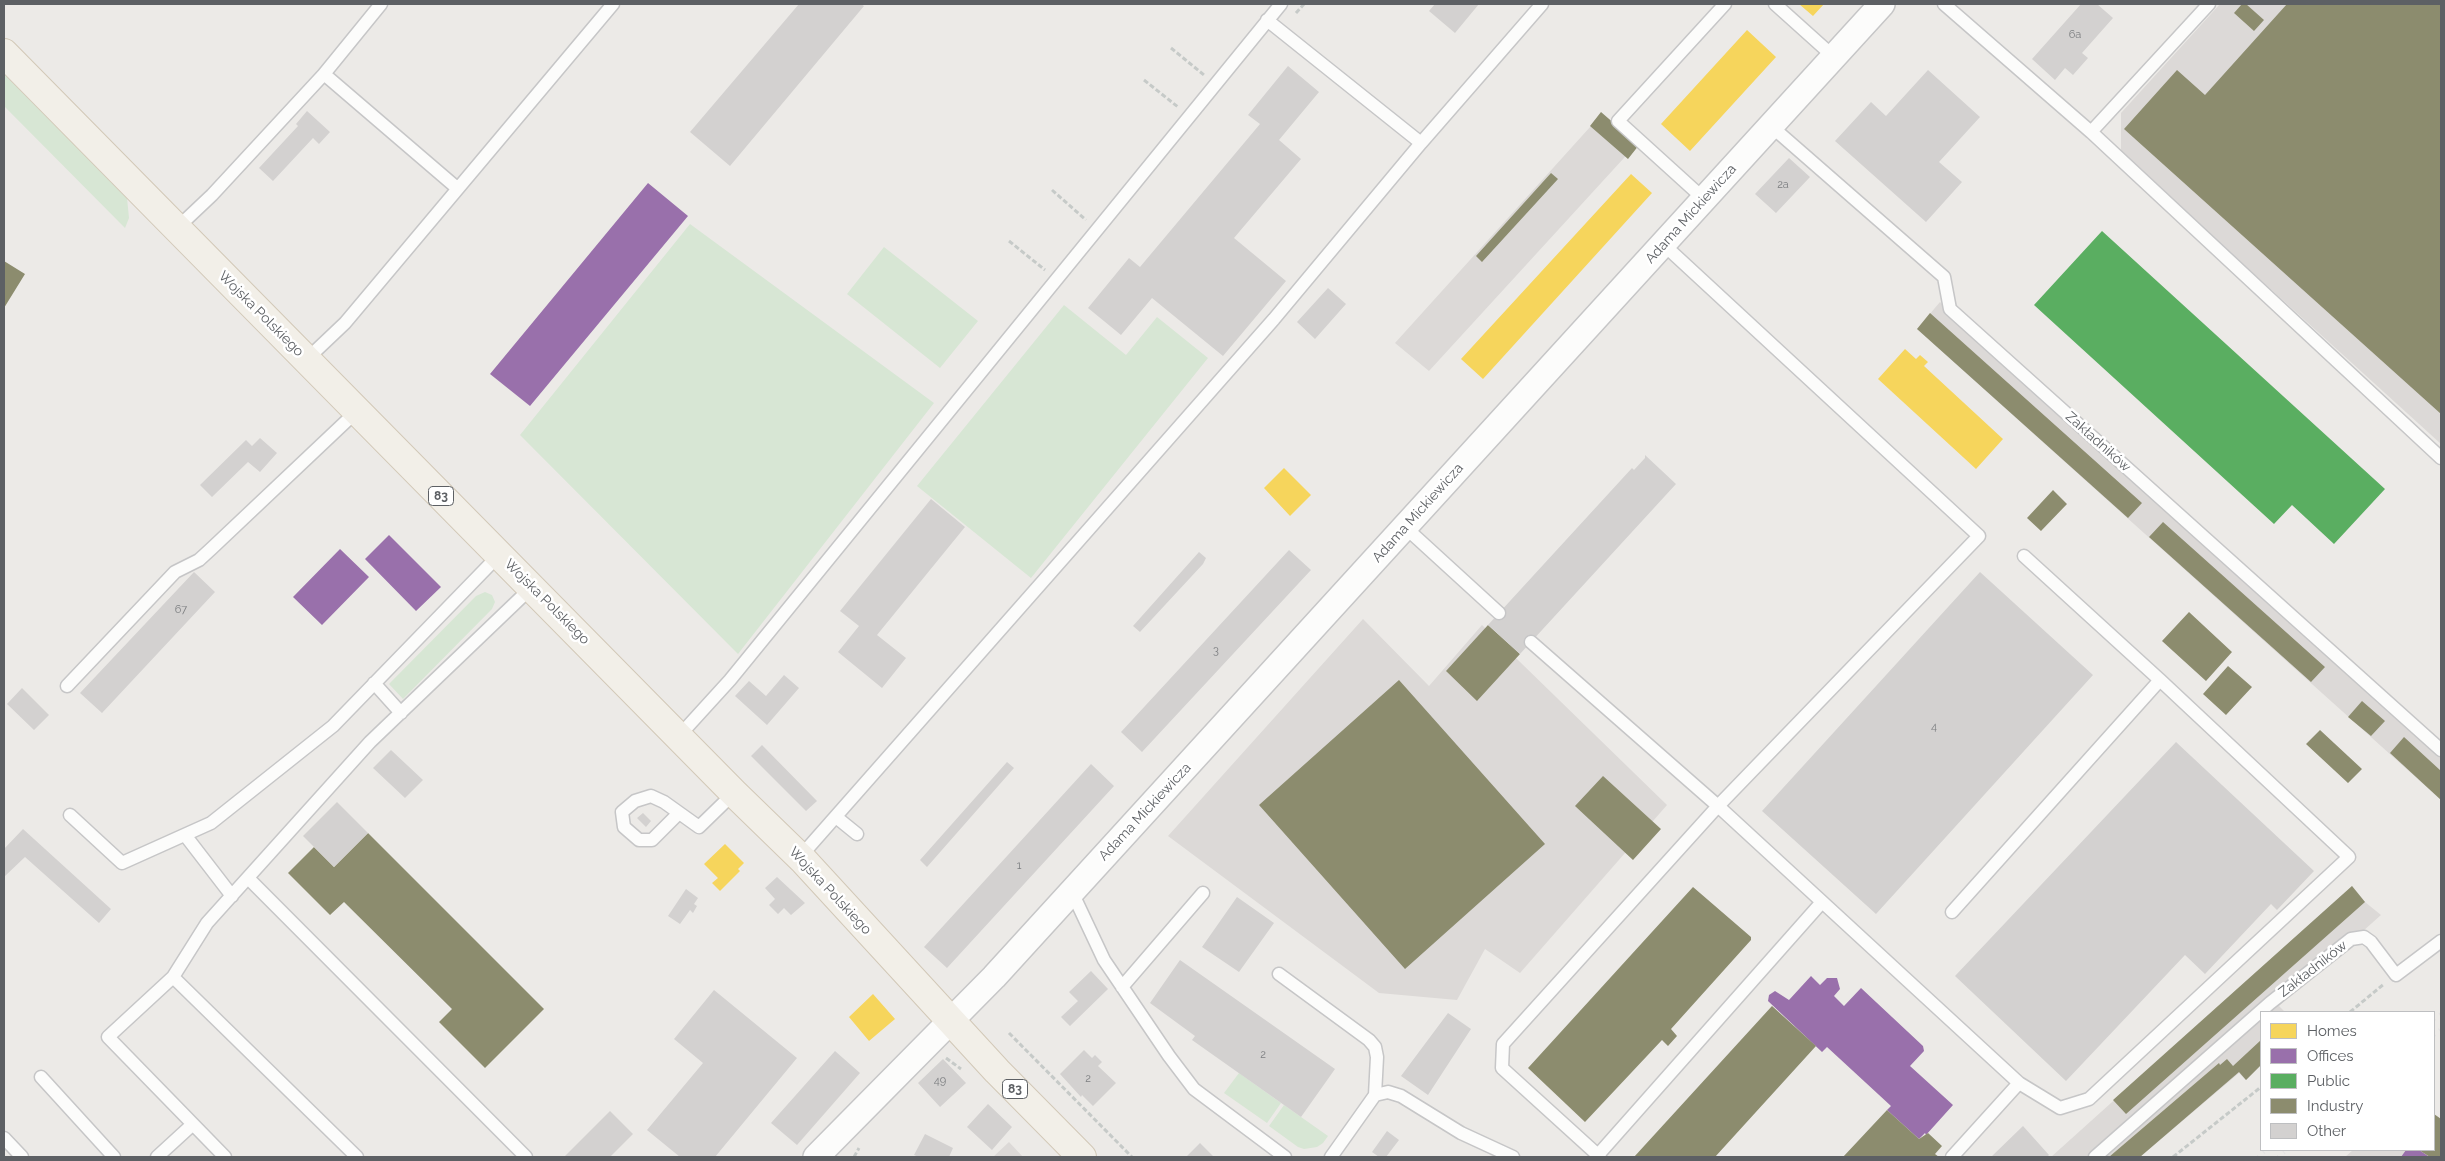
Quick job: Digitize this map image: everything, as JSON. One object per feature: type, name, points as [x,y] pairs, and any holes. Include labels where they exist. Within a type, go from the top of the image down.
[{"type":"main road","name":"Wojska Polskiego","points":[[4,53],[176,229],[800,857],[951,1020],[1082,1157]]},
{"type":"street","name":"Adama Mickiewicza","points":[[816,1157],[994,976],[1072,892],[1882,4]]},
{"type":"lane","points":[[176,229],[212,195],[324,74],[381,4]]},
{"type":"lane","points":[[306,360],[345,322],[612,4]]},
{"type":"lane","points":[[679,736],[730,680],[1281,4]]},
{"type":"lane","points":[[800,857],[1274,319],[1542,4]]},
{"type":"lane","points":[[1704,199],[1618,121],[1725,4]]},
{"type":"lane","points":[[1775,4],[1834,57]]},
{"type":"lane","points":[[1944,4],[2089,130],[2441,458]]},
{"type":"lane","points":[[2089,130],[2092,132],[2209,4]]},
{"type":"lane","points":[[1267,20],[1422,143]]},
{"type":"lane","points":[[324,74],[458,188]]},
{"type":"lane","name":"Zakładników","points":[[1771,126],[1944,276],[1950,309],[2441,750]]},
{"type":"lane","points":[[1663,244],[1979,536],[1718,806],[1503,1044],[1502,1068],[1599,1156],[1822,902]]},
{"type":"lane","points":[[67,686],[174,572],[199,560],[358,411]]},
{"type":"lane","points":[[1406,528],[1499,613]]},
{"type":"lane","points":[[70,815],[122,863],[210,823],[325,732],[500,554]]},
{"type":"lane","points":[[1532,642],[1718,806],[2019,1083],[2060,1108],[2089,1099],[2349,857],[2024,556]]},
{"type":"lane","points":[[225,1157],[108,1037],[173,976],[207,923],[370,742],[532,587]]},
{"type":"lane","points":[[1952,912],[2160,680]]},
{"type":"lane","points":[[374,683],[401,713]]},
{"type":"lane","points":[[679,813],[699,827],[734,792]]},
{"type":"lane","points":[[836,817],[857,834]]},
{"type":"lane","points":[[184,835],[232,896]]},
{"type":"lane","points":[[248,878],[526,1157]]},
{"type":"lane","points":[[1072,892],[1104,960],[1194,1089],[1285,1157]]},
{"type":"lane","points":[[1122,987],[1203,893]]},
{"type":"lane","name":"Zakładników","points":[[2261,1011],[2351,939],[2364,937],[2371,942],[2396,975]]},
{"type":"lane","points":[[2396,975],[2441,941]]},
{"type":"lane","points":[[1279,974],[1369,1040],[1375,1047],[1377,1057],[1375,1095],[1331,1157]]},
{"type":"lane","points":[[173,976],[357,1157]]},
{"type":"lane","name":"Zakładników","points":[[2095,1157],[2260,1012]]},
{"type":"lane","points":[[41,1077],[114,1157]]},
{"type":"lane","points":[[1952,1157],[2019,1083]]},
{"type":"lane","points":[[1375,1095],[1388,1092],[1401,1096],[1461,1133],[1513,1157]]},
{"type":"lane","points":[[157,1157],[193,1124]]},
{"type":"lane","points":[[4,1138],[22,1157]]},
{"type":"path","points":[[1171,48],[1215,84]]},
{"type":"path","points":[[1144,80],[1189,116]]},
{"type":"path","points":[[1052,190],[1097,229]]},
{"type":"path","points":[[1010,241],[1056,279]]},
{"type":"path","points":[[2351,1011],[2396,975]]},
{"type":"path","points":[[1009,1033],[1132,1157]]},
{"type":"path","points":[[2173,1157],[2260,1088]]},
{"type":"shaded area","points":[[2220,4],[2441,4],[2441,444],[2121,153],[2121,113]]},
{"type":"shaded area","points":[[1600,116],[1634,147],[1429,371],[1395,343]]},
{"type":"shaded area","points":[[1940,302],[1960,323],[2441,756],[2441,800],[1917,329]]},
{"type":"shaded area","points":[[1363,619],[1429,686],[1482,625],[1667,805],[1520,973],[1485,949],[1457,1000],[1379,993],[1168,836]]},
{"type":"shaded area","points":[[2352,886],[2365,902],[2381,915],[2279,1006],[2284,1011],[2260,1011],[2260,1066],[2246,1080],[2239,1073],[2140,1157],[2051,1157]]},
{"type":"shaded area","points":[[2435,1115],[2441,1119],[2441,1157],[2345,1157],[2352,1151],[2435,1151]]},
{"type":"shaded area","points":[[1009,1142],[1023,1157],[993,1157]]},
{"type":"green space","points":[[4,74],[127,198],[129,218],[125,228],[4,106]]},
{"type":"green space","points":[[690,224],[934,403],[738,654],[520,435]]},
{"type":"green space","points":[[884,247],[978,321],[940,368],[847,294]]},
{"type":"green space","points":[[1064,305],[1126,355],[1157,317],[1208,358],[1031,578],[917,486]]},
{"type":"green space","points":[[485,592],[492,595],[495,602],[492,609],[403,699],[389,684],[476,596]]},
{"type":"green space","points":[[1239,1073],[1281,1103],[1267,1123],[1224,1093]]},
{"type":"green space","points":[[1284,1105],[1328,1136],[1323,1143],[1317,1147],[1304,1149],[1298,1147],[1269,1126]]},
{"type":"building: Homes","points":[[1799,4],[1824,4],[1813,16]]},
{"type":"building: Homes","points":[[1747,30],[1776,57],[1690,151],[1661,124]]},
{"type":"building: Homes","points":[[1631,174],[1652,193],[1483,379],[1461,359]]},
{"type":"building: Homes","points":[[1905,349],[1916,359],[1920,355],[1928,362],[1924,366],[2003,439],[1976,469],[1878,379]]},
{"type":"building: Homes","points":[[1284,468],[1311,495],[1290,516],[1264,488]]},
{"type":"building: Homes","points":[[725,844],[744,863],[738,869],[740,871],[720,891],[712,883],[718,878],[704,864]]},
{"type":"building: Homes","points":[[873,994],[895,1019],[869,1041],[849,1017]]},
{"type":"building: Offices","points":[[648,183],[688,216],[530,406],[490,374]]},
{"type":"building: Offices","points":[[389,535],[441,587],[416,611],[365,559]]},
{"type":"building: Offices","points":[[340,549],[369,577],[322,625],[293,597]]},
{"type":"building: Offices","points":[[1811,976],[1820,985],[1827,978],[1837,978],[1840,989],[1834,996],[1844,1006],[1861,988],[1923,1046],[1924,1051],[1910,1066],[1953,1105],[1926,1135],[1925,1133],[1919,1139],[1887,1110],[1891,1106],[1827,1047],[1822,1052],[1768,1001],[1769,995],[1775,991],[1789,1000]]},
{"type":"building: Offices","points":[[2405,1151],[2420,1151],[2428,1156],[2401,1157]]},
{"type":"building: Public","points":[[2102,231],[2385,489],[2334,544],[2292,505],[2274,524],[2034,305]]},
{"type":"building: Industry","points":[[2242,4],[2246,4],[2264,20],[2254,31],[2234,13]]},
{"type":"building: Industry","points":[[2287,4],[2441,4],[2441,414],[2124,129],[2177,70],[2205,95]]},
{"type":"building: Industry","points":[[1601,112],[1639,145],[1628,159],[1590,126]]},
{"type":"building: Industry","points":[[1551,173],[1558,179],[1482,262],[1476,256]]},
{"type":"building: Industry","points":[[4,261],[25,274],[4,308]]},
{"type":"building: Industry","points":[[1930,313],[2142,503],[2128,518],[1917,329]]},
{"type":"building: Industry","points":[[2053,490],[2067,504],[2041,531],[2027,518]]},
{"type":"building: Industry","points":[[2163,522],[2325,667],[2311,682],[2149,537]]},
{"type":"building: Industry","points":[[2189,612],[2232,652],[2206,681],[2162,641]]},
{"type":"building: Industry","points":[[1488,625],[1520,654],[1477,701],[1446,671]]},
{"type":"building: Industry","points":[[2228,666],[2252,687],[2226,715],[2203,694]]},
{"type":"building: Industry","points":[[1399,680],[1545,844],[1405,969],[1259,805]]},
{"type":"building: Industry","points":[[2362,701],[2385,721],[2371,736],[2348,717]]},
{"type":"building: Industry","points":[[2320,730],[2362,769],[2348,783],[2306,744]]},
{"type":"building: Industry","points":[[2404,737],[2441,771],[2441,800],[2390,753]]},
{"type":"building: Industry","points":[[1603,776],[1661,829],[1633,860],[1575,806]]},
{"type":"building: Industry","points":[[368,833],[544,1009],[485,1068],[439,1022],[452,1009],[344,902],[330,915],[288,873],[314,847],[334,867]]},
{"type":"building: Industry","points":[[2352,886],[2365,902],[2126,1114],[2113,1100]]},
{"type":"building: Industry","points":[[1693,887],[1751,937],[1751,940],[1671,1029],[1677,1036],[1668,1046],[1662,1040],[1585,1122],[1528,1068]]},
{"type":"building: Industry","points":[[1772,1006],[1816,1046],[1715,1157],[1634,1157]]},
{"type":"building: Industry","points":[[2260,1041],[2260,1066],[2246,1080],[2239,1072],[2140,1157],[2109,1157],[2219,1063],[2220,1065],[2227,1059],[2233,1066]]},
{"type":"building: Industry","points":[[1887,1110],[1919,1139],[1928,1133],[1942,1146],[1935,1154],[1939,1157],[1843,1157]]},
{"type":"building: Industry","points":[[2435,1115],[2441,1119],[2441,1157],[2430,1157],[2421,1151],[2435,1151]]},
{"type":"building: Other","points":[[799,4],[861,4],[864,6],[730,166],[690,132]]},
{"type":"building: Other","points":[[1435,4],[1479,4],[1455,33],[1429,11]]},
{"type":"building: Other","points":[[2081,4],[2097,4],[2113,18],[2082,53],[2088,58],[2073,75],[2065,68],[2055,80],[2032,59]]},
{"type":"building: Other","points":[[1288,66],[1319,92],[1279,140],[1301,159],[1234,238],[1286,281],[1223,356],[1152,298],[1121,335],[1088,308],[1129,258],[1140,267],[1260,124],[1248,115]]},
{"type":"building: Other","points":[[1928,70],[1980,117],[1939,162],[1962,182],[1926,222],[1835,141],[1871,102],[1886,116]]},
{"type":"building: Other","points":[[307,111],[330,132],[319,144],[313,138],[273,181],[259,168],[298,126],[296,124]]},
{"type":"building: Other","points":[[1789,158],[1810,177],[1776,213],[1755,194]]},
{"type":"building: Other","points":[[1328,288],[1346,304],[1315,339],[1297,322]]},
{"type":"building: Other","points":[[260,438],[277,453],[260,472],[248,462],[212,497],[200,485],[246,440],[252,446]]},
{"type":"building: Other","points":[[1645,455],[1676,484],[1520,654],[1488,625],[1632,468],[1634,470],[1645,458]]},
{"type":"building: Other","points":[[931,499],[965,527],[877,635],[906,658],[882,688],[838,652],[859,626],[840,611]]},
{"type":"building: Other","points":[[1289,550],[1311,570],[1142,752],[1121,732]]},
{"type":"building: Other","points":[[1199,552],[1206,558],[1203,564],[1140,632],[1133,626]]},
{"type":"building: Other","points":[[194,572],[215,592],[102,713],[80,693]]},
{"type":"building: Other","points":[[1980,572],[2093,675],[1876,914],[1762,811]]},
{"type":"building: Other","points":[[784,675],[799,688],[767,725],[735,696],[749,681],[766,696]]},
{"type":"building: Other","points":[[22,688],[49,715],[34,730],[7,704]]},
{"type":"building: Other","points":[[2176,742],[2314,871],[2277,910],[2271,904],[2205,974],[2185,955],[2066,1081],[1955,976]]},
{"type":"building: Other","points":[[762,745],[817,801],[806,811],[751,756]]},
{"type":"building: Other","points":[[391,750],[423,780],[405,798],[373,768]]},
{"type":"building: Other","points":[[1007,762],[1014,768],[927,867],[920,860]]},
{"type":"building: Other","points":[[1091,764],[1114,786],[947,968],[924,947]]},
{"type":"building: Other","points":[[337,802],[368,833],[334,867],[303,836]]},
{"type":"building: Other","points":[[643,813],[651,821],[646,827],[637,818]]},
{"type":"building: Other","points":[[23,829],[111,909],[99,923],[25,857],[4,877],[4,849]]},
{"type":"building: Other","points":[[777,877],[805,903],[791,915],[784,908],[778,914],[769,905],[775,899],[765,888]]},
{"type":"building: Other","points":[[686,889],[698,898],[694,904],[697,906],[693,913],[690,910],[680,924],[668,916]]},
{"type":"building: Other","points":[[1237,897],[1274,923],[1239,972],[1202,947]]},
{"type":"building: Other","points":[[1180,960],[1335,1069],[1301,1117],[1192,1040],[1195,1036],[1150,1003]]},
{"type":"building: Other","points":[[1091,971],[1108,989],[1070,1026],[1061,1017],[1078,1001],[1069,992]]},
{"type":"building: Other","points":[[714,990],[797,1058],[715,1157],[680,1157],[647,1130],[703,1063],[674,1039]]},
{"type":"building: Other","points":[[1448,1013],[1471,1029],[1428,1095],[1401,1076]]},
{"type":"building: Other","points":[[1084,1050],[1092,1058],[1095,1055],[1102,1062],[1098,1066],[1116,1083],[1093,1106],[1082,1095],[1081,1097],[1060,1074]]},
{"type":"building: Other","points":[[835,1051],[860,1073],[797,1145],[771,1123]]},
{"type":"building: Other","points":[[943,1059],[966,1083],[940,1107],[918,1083]]},
{"type":"building: Other","points":[[988,1104],[1012,1127],[992,1150],[967,1127]]},
{"type":"building: Other","points":[[610,1111],[633,1134],[610,1157],[564,1157]]},
{"type":"building: Other","points":[[2023,1126],[2049,1155],[2047,1157],[1991,1157]]},
{"type":"building: Other","points":[[1387,1131],[1399,1140],[1386,1157],[1379,1157],[1372,1152]]},
{"type":"building: Other","points":[[925,1134],[953,1148],[949,1157],[919,1157],[914,1155]]},
{"type":"building: Other","points":[[1200,1143],[1214,1157],[1186,1157]]},
{"type":"railway","points":[[2435,1018],[2441,1014]]},
{"type":"railway","points":[[2435,1034],[2441,1029]]},
{"type":"railway","points":[[2258,1157],[2265,1151]]},
{"type":"railway","points":[[2278,1157],[2286,1151]]}]
